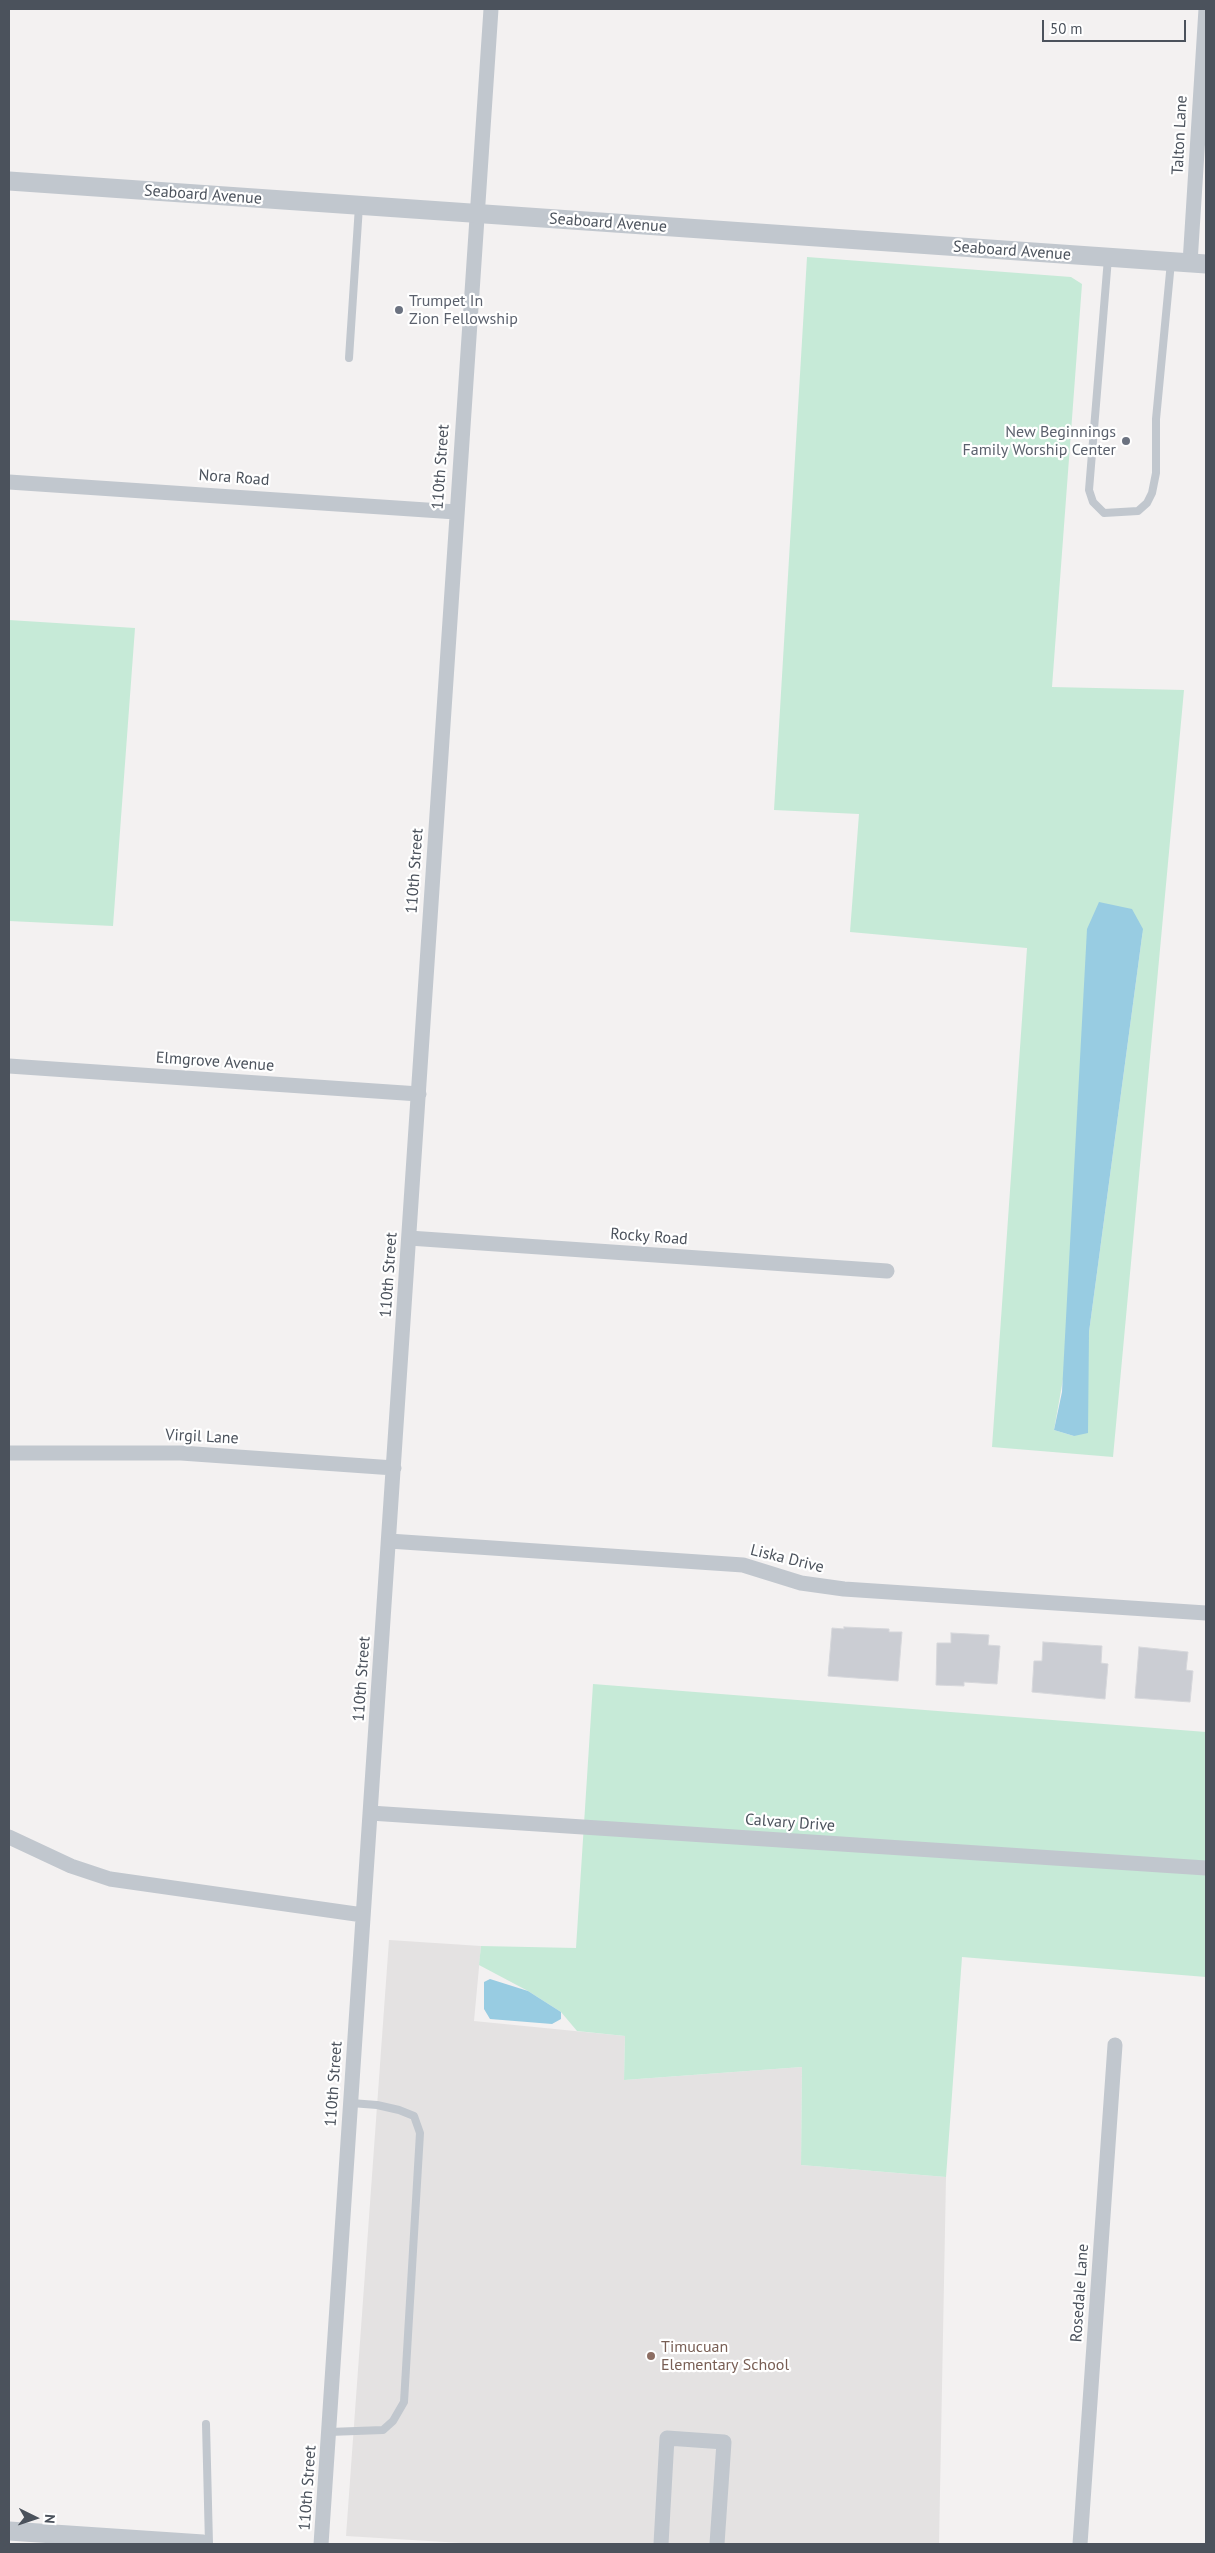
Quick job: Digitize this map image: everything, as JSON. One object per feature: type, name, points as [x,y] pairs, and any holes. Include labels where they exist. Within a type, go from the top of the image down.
[{"type":"street","name":"110th Street","points":[[322,2544],[491,9]]},
{"type":"street","name":"Talton Lane","points":[[1198,264],[1206,9]]},
{"type":"street","name":"Seaboard Avenue","points":[[9,182],[1198,264]]},
{"type":"street","name":"Nora Road","points":[[9,482],[456,512]]},
{"type":"street","name":"Elmgrove Avenue","points":[[9,1066],[419,1094]]},
{"type":"street","name":"Rocky Road","points":[[409,1238],[887,1271]]},
{"type":"street","name":"Virgil Lane","points":[[9,1453],[181,1453],[394,1468]]},
{"type":"street","name":"Liska Drive","points":[[389,1541],[743,1565],[801,1583],[844,1589],[1206,1613]]},
{"type":"street","name":"Calvary Drive","points":[[370,1813],[1206,1868]]},
{"type":"street","points":[[9,1837],[71,1866],[110,1879],[363,1915]]},
{"type":"street","name":"Rosedale Lane","points":[[1080,2544],[1115,2045]]},
{"type":"street","points":[[661,2544],[667,2438],[724,2442],[717,2544]]},
{"type":"street","points":[[9,2531],[203,2544]]},
{"type":"lane","points":[[349,358],[359,206]]},
{"type":"lane","points":[[1108,258],[1089,490],[1093,502],[1104,512],[1138,511],[1147,503],[1152,493],[1156,473],[1156,419],[1171,262]]},
{"type":"lane","points":[[329,2432],[383,2430],[393,2421],[404,2402],[420,2133],[414,2116],[377,2105],[351,2103]]},
{"type":"lane","points":[[206,2424],[208,2544]]},
{"type":"shaded area","name":"Timucuan Elementary School","points":[[389,1940],[481,1946],[474,2021],[625,2036],[624,2080],[802,2067],[801,2165],[946,2177],[939,2544],[478,2544],[346,2536]]},
{"type":"green space","points":[[807,257],[1071,277],[1082,284],[1052,687],[1184,690],[1113,1457],[992,1447],[1027,948],[850,932],[859,814],[774,810]],"holes":[[[1143,929],[1074,1436],[1054,1430]]]},
{"type":"green space","points":[[9,620],[135,628],[113,926],[9,921]]},
{"type":"green space","points":[[593,1684],[1206,1732],[1206,1977],[962,1957],[946,2177],[801,2165],[802,2067],[624,2080],[625,2036],[577,2031],[561,2012],[528,1991],[479,1965],[481,1946],[576,1948]]},
{"type":"water","points":[[1099,902],[1132,909],[1143,929],[1089,1332],[1088,1433],[1074,1436],[1054,1430],[1062,1392],[1087,929]]},
{"type":"water","points":[[490,1979],[528,1991],[561,2012],[561,2019],[552,2024],[490,2019],[484,2009],[484,1982]]},
{"type":"building","points":[[844,1627],[889,1629],[889,1632],[902,1632],[898,1681],[828,1676],[832,1628],[844,1629]]},
{"type":"building","points":[[951,1633],[989,1635],[988,1645],[1000,1646],[997,1684],[964,1682],[964,1686],[936,1685],[937,1643],[951,1643]]},
{"type":"building","points":[[1043,1642],[1102,1646],[1101,1663],[1108,1664],[1105,1699],[1032,1692],[1034,1661],[1042,1661]]},
{"type":"building","points":[[1139,1647],[1188,1652],[1186,1670],[1193,1671],[1190,1702],[1135,1698]]},
{"type":"place","name":"Trumpet In Zion Fellowship","points":[[399,310]]},
{"type":"place","name":"New Beginnings Family Worship Center","points":[[1126,441]]},
{"type":"place","name":"Timucuan Elementary School","points":[[651,2356]]}]
